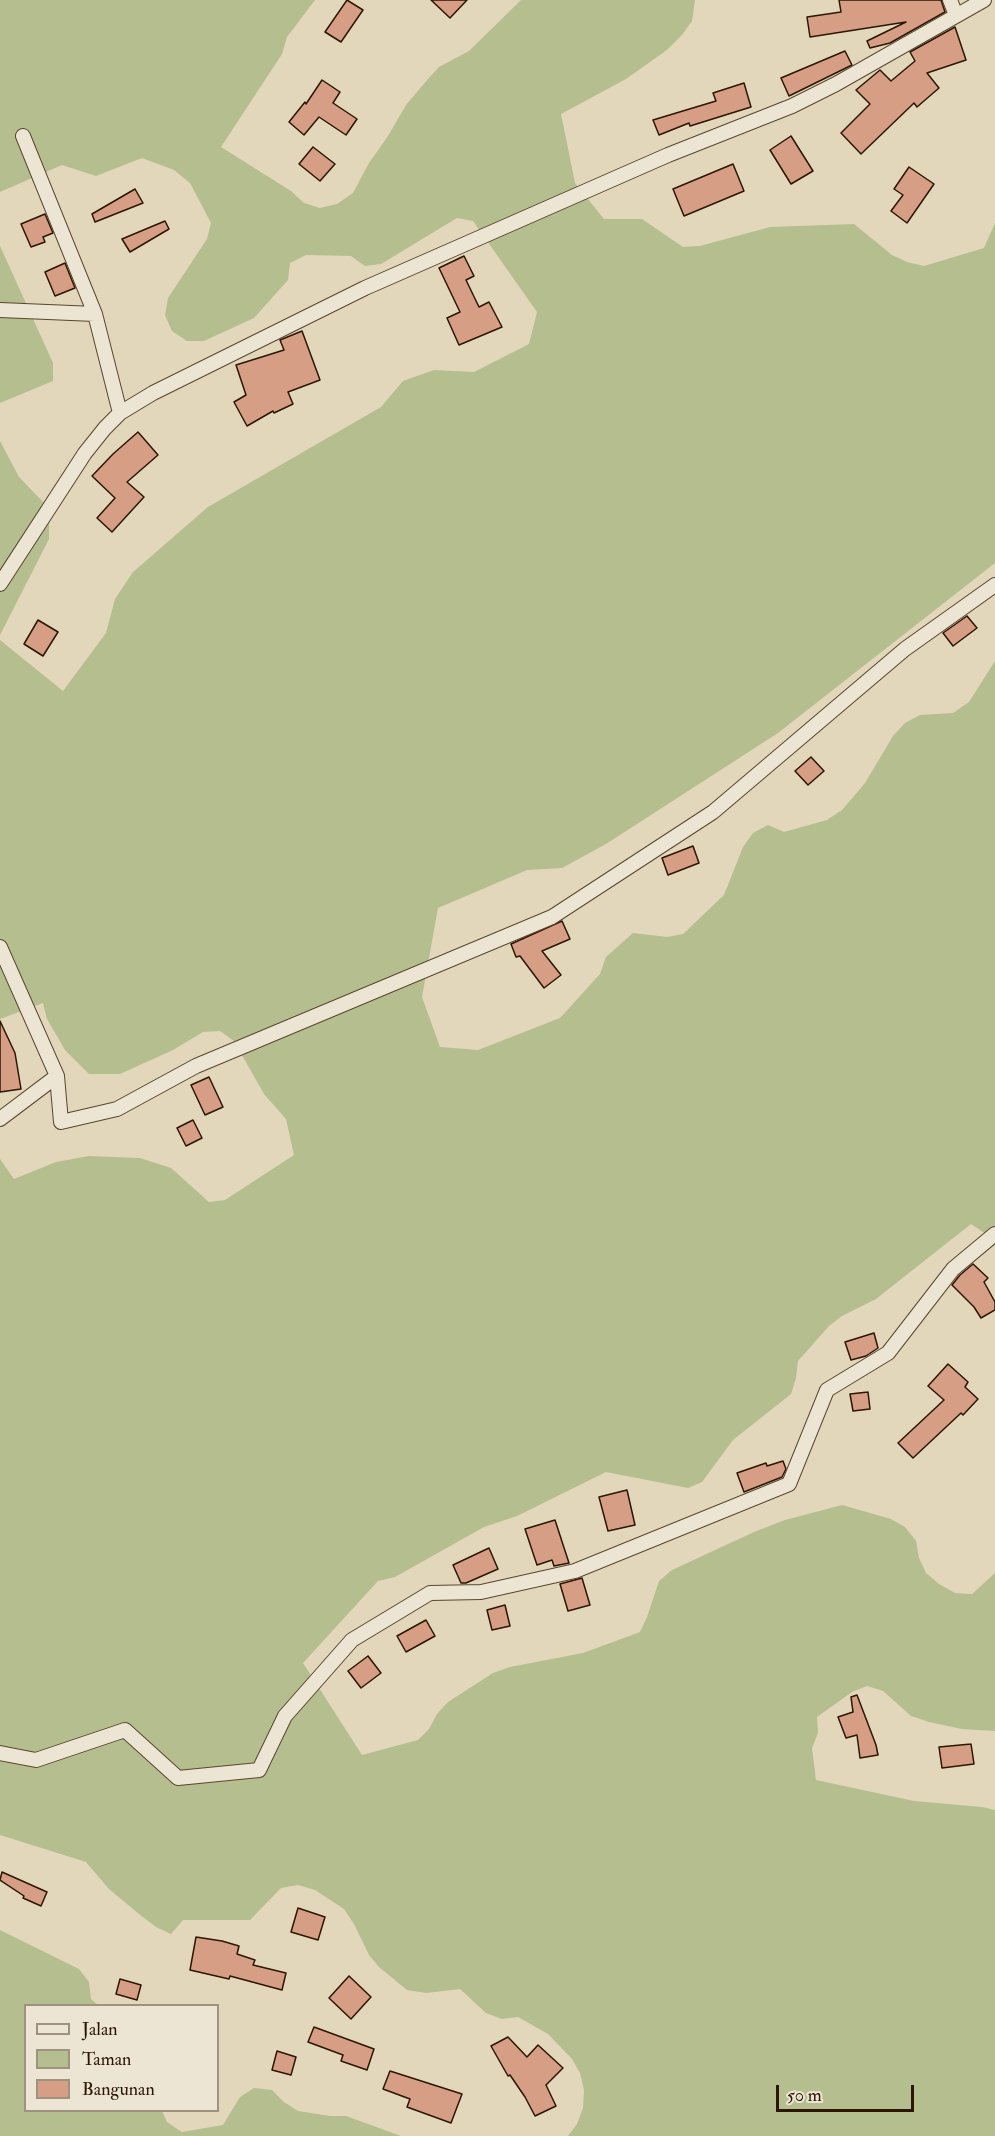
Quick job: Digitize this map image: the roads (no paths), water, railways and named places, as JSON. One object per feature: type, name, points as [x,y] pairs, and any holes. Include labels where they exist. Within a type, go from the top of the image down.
[{"type":"street","points":[[950,0],[956,15]]},
{"type":"street","points":[[0,584],[85,453],[105,428],[120,413],[153,393],[365,288],[658,159],[792,106],[984,0]]},
{"type":"street","points":[[23,136],[95,314],[120,413]]},
{"type":"street","points":[[0,310],[95,314]]},
{"type":"street","points":[[0,947],[57,1076],[61,1122],[117,1109],[196,1066],[552,917],[713,812],[905,649],[995,585]]},
{"type":"street","points":[[0,1119],[57,1076]]},
{"type":"street","points":[[0,1753],[36,1760],[125,1730],[178,1778],[259,1770],[285,1716],[352,1640],[430,1593],[481,1592],[574,1571],[789,1484],[827,1390],[888,1353],[953,1269],[995,1234]]}]
